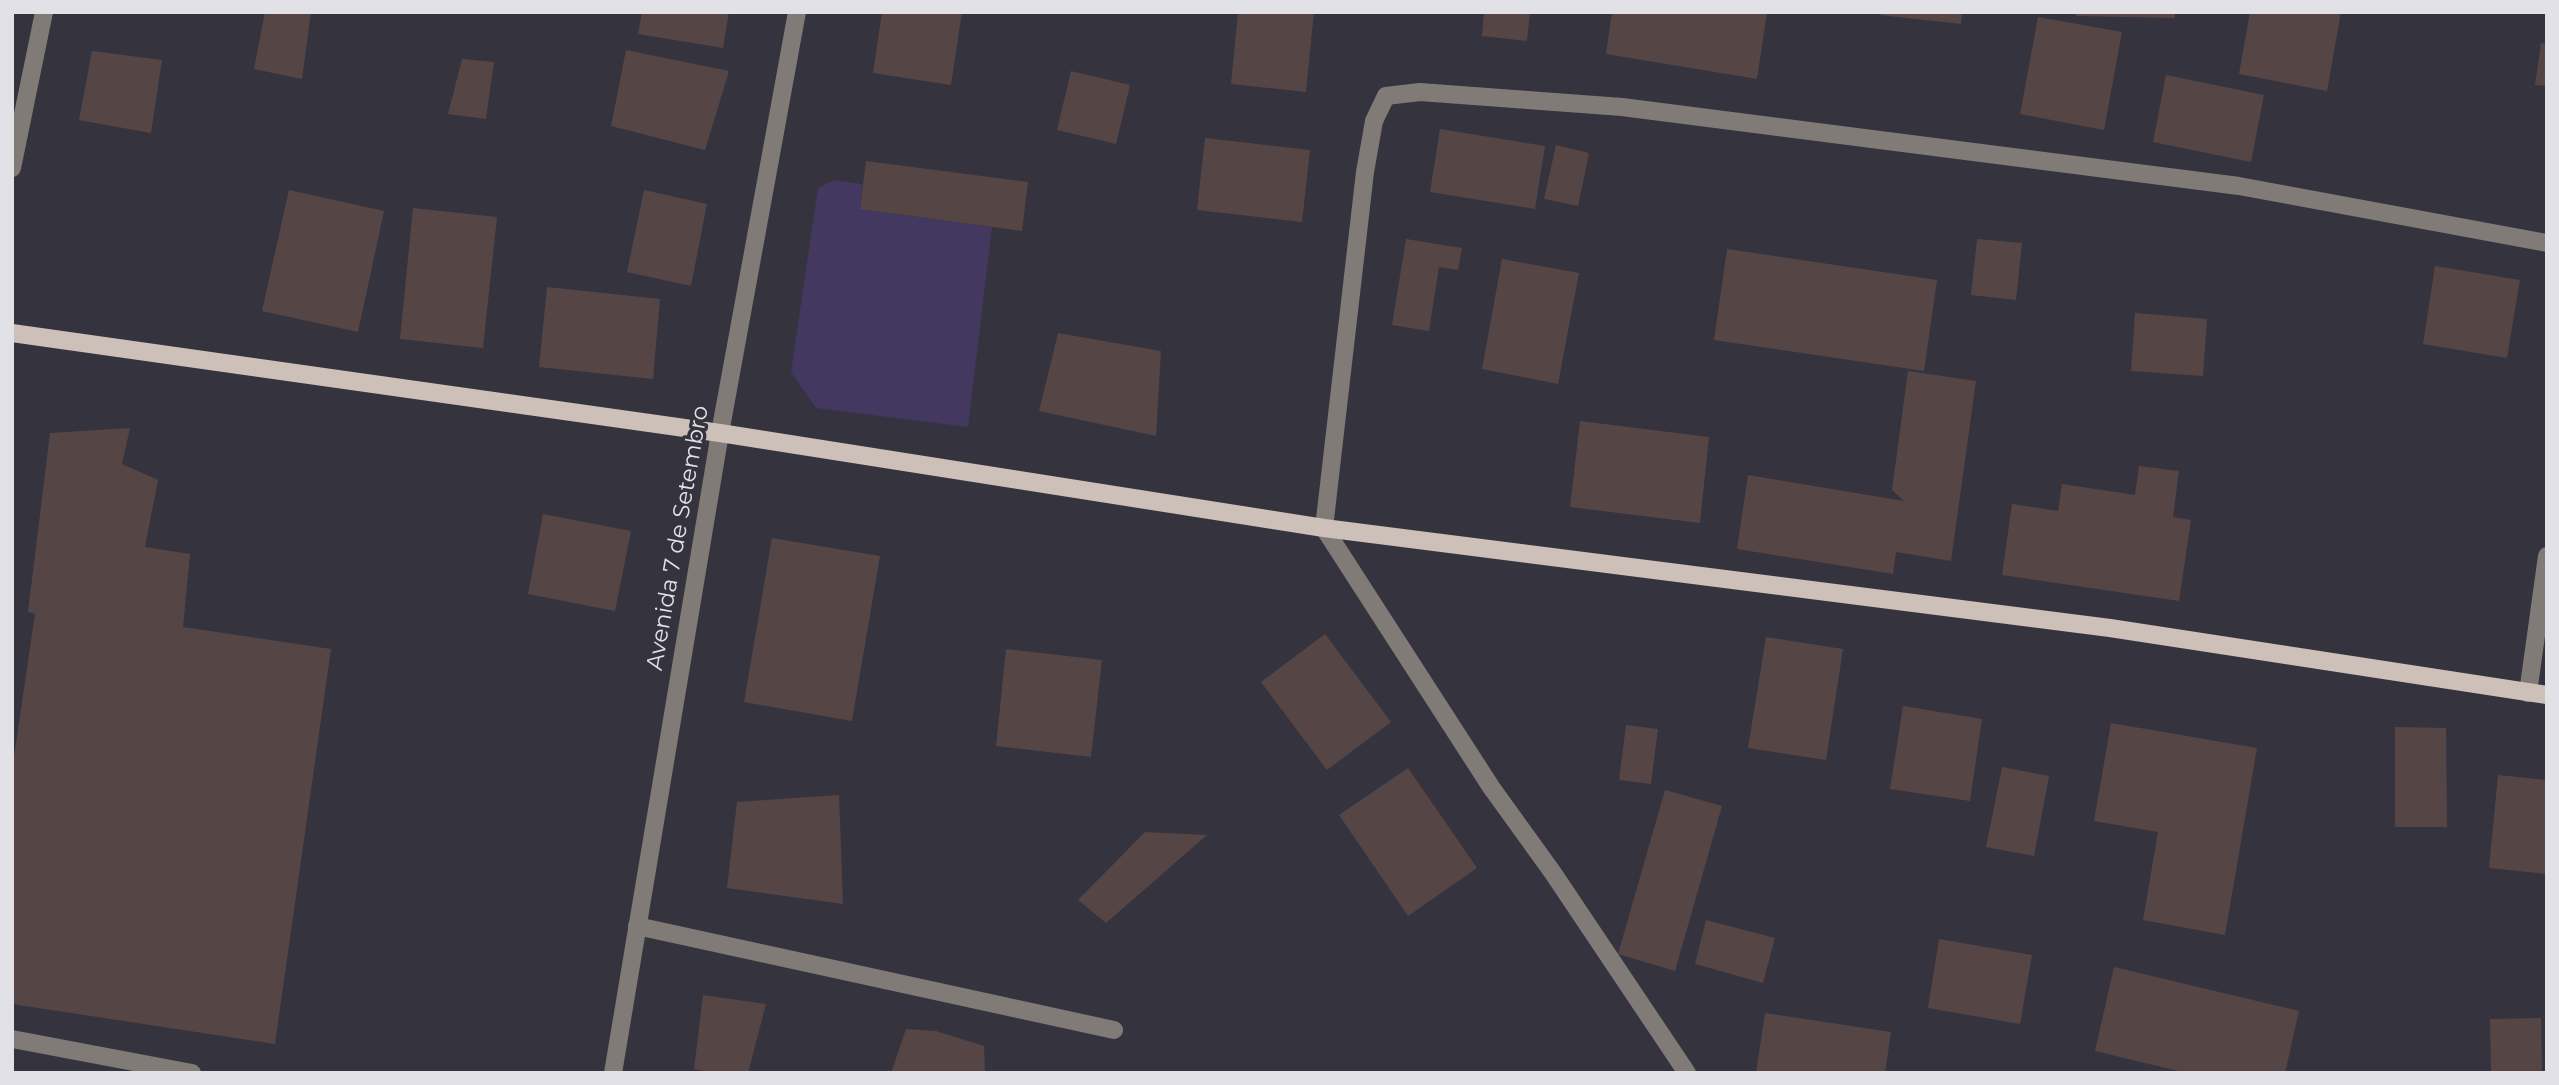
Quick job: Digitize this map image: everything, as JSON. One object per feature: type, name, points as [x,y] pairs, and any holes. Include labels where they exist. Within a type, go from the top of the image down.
[{"type":"main road","points":[[12,333],[720,433],[1324,528],[2110,628],[2547,695]]},
{"type":"street","points":[[12,168],[44,12]]},
{"type":"street","name":"Avenida 7 de Setembro","points":[[613,1073],[720,433],[797,12]]},
{"type":"street","points":[[1687,1073],[1553,873],[1490,787],[1324,528],[1365,173],[1374,121],[1386,96],[1420,92],[1622,107],[2239,186],[2547,243]]},
{"type":"street","points":[[2528,693],[2547,556]]},
{"type":"street","points":[[637,926],[1114,1030]]},
{"type":"street","points":[[12,1039],[192,1073]]},
{"type":"shaded area","points":[[834,180],[862,184],[860,209],[992,227],[968,427],[816,408],[791,372],[818,188]]},
{"type":"building","points":[[265,12],[311,12],[302,79],[254,69]]},
{"type":"building","points":[[642,12],[729,12],[723,48],[638,34]]},
{"type":"building","points":[[882,12],[962,12],[951,85],[873,73]]},
{"type":"building","points":[[1238,12],[1314,12],[1306,92],[1231,84]]},
{"type":"building","points":[[1484,12],[1530,12],[1527,41],[1482,36]]},
{"type":"building","points":[[1612,12],[1767,12],[1757,79],[1606,54]]},
{"type":"building","points":[[1880,12],[1962,12],[1961,24],[1880,15]]},
{"type":"building","points":[[2077,12],[2175,12],[2175,18],[2076,16]]},
{"type":"building","points":[[2250,12],[2341,12],[2327,91],[2239,74]]},
{"type":"building","points":[[2038,17],[2122,32],[2104,130],[2020,114]]},
{"type":"building","points":[[2541,43],[2547,44],[2547,86],[2535,85]]},
{"type":"building","points":[[626,50],[729,71],[705,150],[611,126]]},
{"type":"building","points":[[92,51],[162,60],[151,133],[79,120]]},
{"type":"building","points":[[462,59],[494,62],[486,119],[448,114]]},
{"type":"building","points":[[1071,71],[1130,85],[1116,144],[1057,130]]},
{"type":"building","points":[[2166,75],[2264,95],[2251,162],[2153,142]]},
{"type":"building","points":[[1440,129],[1545,146],[1535,209],[1430,192]]},
{"type":"building","points":[[1205,138],[1310,150],[1302,222],[1197,210]]},
{"type":"building","points":[[1556,145],[1589,153],[1578,206],[1544,199]]},
{"type":"building","points":[[866,161],[1028,182],[1022,231],[860,209]]},
{"type":"building","points":[[289,190],[384,211],[358,332],[262,311]]},
{"type":"building","points":[[644,190],[707,204],[691,286],[627,272]]},
{"type":"building","points":[[413,208],[497,217],[483,348],[400,339]]},
{"type":"building","points":[[1406,239],[1462,248],[1458,270],[1439,267],[1429,331],[1392,325]]},
{"type":"building","points":[[1977,239],[2022,243],[2016,300],[1971,295]]},
{"type":"building","points":[[1727,249],[1937,280],[1924,371],[1714,340]]},
{"type":"building","points":[[1502,259],[1579,273],[1558,384],[1482,369]]},
{"type":"building","points":[[2435,266],[2520,280],[2507,358],[2423,344]]},
{"type":"building","points":[[547,287],[660,299],[653,379],[539,367]]},
{"type":"building","points":[[2135,313],[2207,319],[2203,376],[2131,371]]},
{"type":"building","points":[[1058,333],[1161,351],[1156,436],[1039,411]]},
{"type":"building","points":[[1908,371],[1976,381],[1951,561],[1896,552],[1893,574],[1737,549],[1748,475],[1904,501],[1892,490]]},
{"type":"building","points":[[1580,421],[1709,437],[1700,523],[1570,507]]},
{"type":"building","points":[[130,428],[122,464],[158,480],[145,547],[190,554],[183,627],[331,649],[275,1044],[12,1004],[12,770],[35,614],[28,612],[50,433]]},
{"type":"building","points":[[2139,466],[2179,471],[2173,517],[2191,520],[2179,601],[2002,575],[2012,504],[2058,511],[2062,484],[2135,495]]},
{"type":"building","points":[[543,514],[631,531],[615,611],[528,594]]},
{"type":"building","points":[[772,538],[880,556],[852,721],[744,702]]},
{"type":"building","points":[[1325,634],[1391,722],[1327,770],[1261,682]]},
{"type":"building","points":[[1766,637],[1843,649],[1826,760],[1748,748]]},
{"type":"building","points":[[1006,649],[1102,660],[1091,757],[996,746]]},
{"type":"building","points":[[1903,706],[1982,719],[1970,801],[1890,789]]},
{"type":"building","points":[[2111,723],[2257,748],[2225,935],[2143,920],[2158,832],[2094,821]]},
{"type":"building","points":[[1626,725],[1658,729],[1651,784],[1619,780]]},
{"type":"building","points":[[2395,727],[2446,728],[2447,827],[2395,827]]},
{"type":"building","points":[[2002,767],[2049,776],[2034,856],[1986,847]]},
{"type":"building","points":[[1408,768],[1477,868],[1408,916],[1339,815]]},
{"type":"building","points":[[2498,775],[2547,780],[2547,874],[2489,868]]},
{"type":"building","points":[[1665,790],[1722,806],[1675,971],[1618,954]]},
{"type":"building","points":[[839,795],[843,904],[727,888],[737,802]]},
{"type":"building","points":[[1145,832],[1207,835],[1106,923],[1078,900]]},
{"type":"building","points":[[1706,920],[1775,938],[1763,983],[1695,964]]},
{"type":"building","points":[[1939,939],[2032,955],[2020,1024],[1928,1008]]},
{"type":"building","points":[[2114,967],[2299,1011],[2285,1073],[2187,1073],[2095,1051]]},
{"type":"building","points":[[703,995],[766,1004],[748,1073],[713,1073],[694,1069]]},
{"type":"building","points":[[1765,1013],[1891,1032],[1885,1073],[1756,1073]]},
{"type":"building","points":[[2541,1018],[2542,1073],[2491,1073],[2490,1019]]},
{"type":"building","points":[[906,1029],[936,1031],[984,1046],[985,1073],[891,1073]]}]
